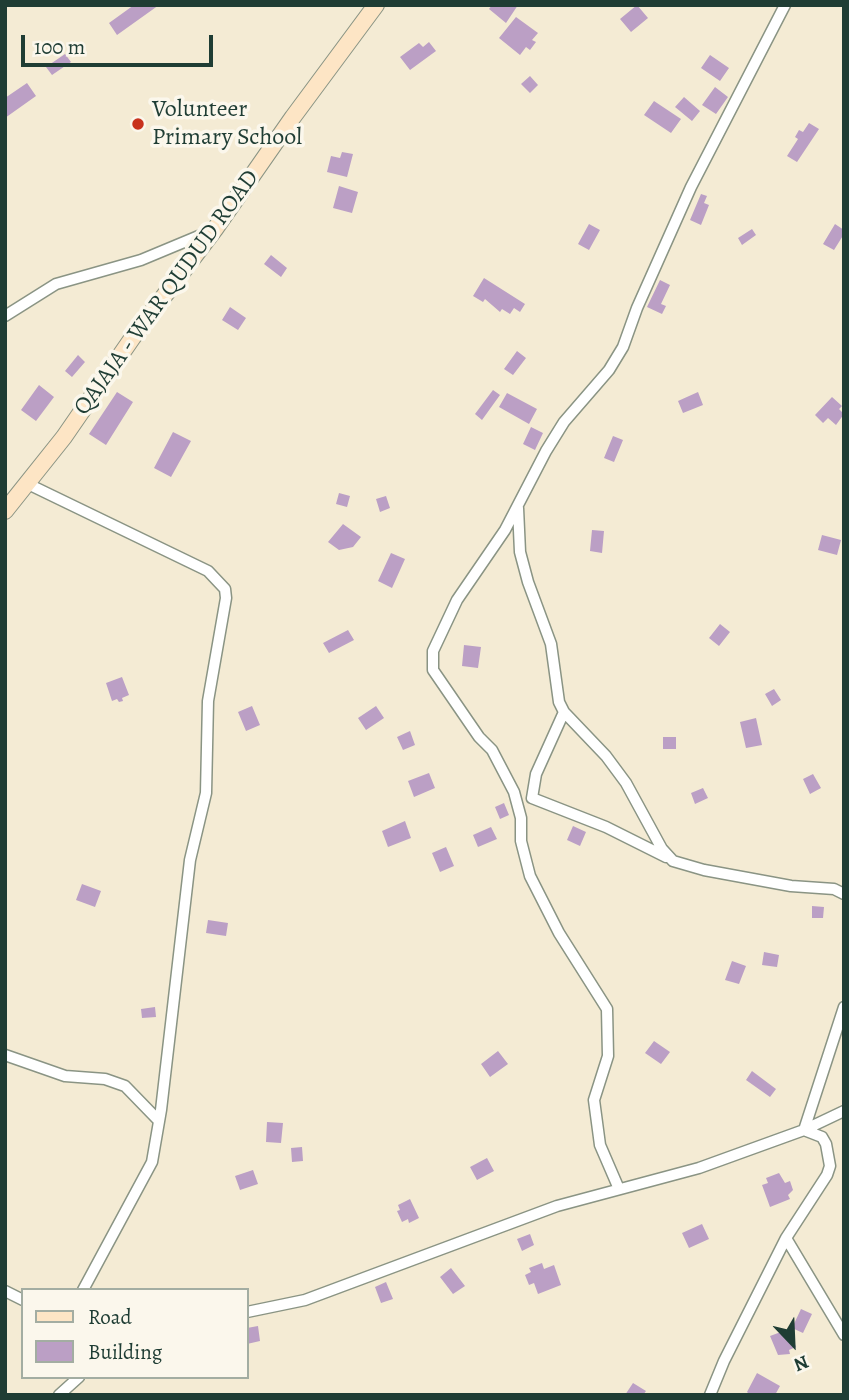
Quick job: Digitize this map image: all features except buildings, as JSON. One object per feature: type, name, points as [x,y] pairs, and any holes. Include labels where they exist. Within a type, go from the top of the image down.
[{"type":"street","name":"QAJAJA - WAR QUDUD ROAD","points":[[5,511],[28,484],[133,337],[215,229],[376,5]]},
{"type":"street","points":[[619,1189],[600,1145],[594,1100],[608,1056],[607,1009],[559,933],[530,876],[521,841],[521,818],[514,792],[492,750],[479,737],[433,670],[433,651],[457,600],[505,530],[564,422],[609,370],[623,347],[636,308],[691,187],[785,5]]},
{"type":"street","points":[[5,316],[56,284],[141,260],[215,229]]},
{"type":"street","points":[[28,484],[208,571],[225,589],[226,598],[208,701],[206,793],[190,860],[152,1162],[84,1288]]},
{"type":"street","points":[[518,505],[520,552],[551,644],[559,702],[564,712],[626,783],[662,849],[673,861]]},
{"type":"street","points":[[521,818],[532,797],[536,774],[564,712]]},
{"type":"street","points":[[532,797],[606,827],[673,861],[704,870],[791,886],[834,889],[844,894]]},
{"type":"street","points":[[804,1130],[844,1007]]},
{"type":"street","points":[[5,1055],[65,1076],[105,1079],[125,1086],[159,1121]]},
{"type":"street","points":[[248,1312],[305,1300],[557,1206],[699,1168],[804,1130],[844,1111]]},
{"type":"street","points":[[710,1395],[724,1361],[786,1238],[828,1175],[830,1166],[826,1144],[822,1137],[804,1130]]},
{"type":"street","points":[[786,1238],[844,1335]]},
{"type":"street","points":[[5,1291],[21,1299]]},
{"type":"street","points":[[59,1395],[77,1379]]},
{"type":"place","name":"Volunteer Primary School","points":[[138,124]]}]
